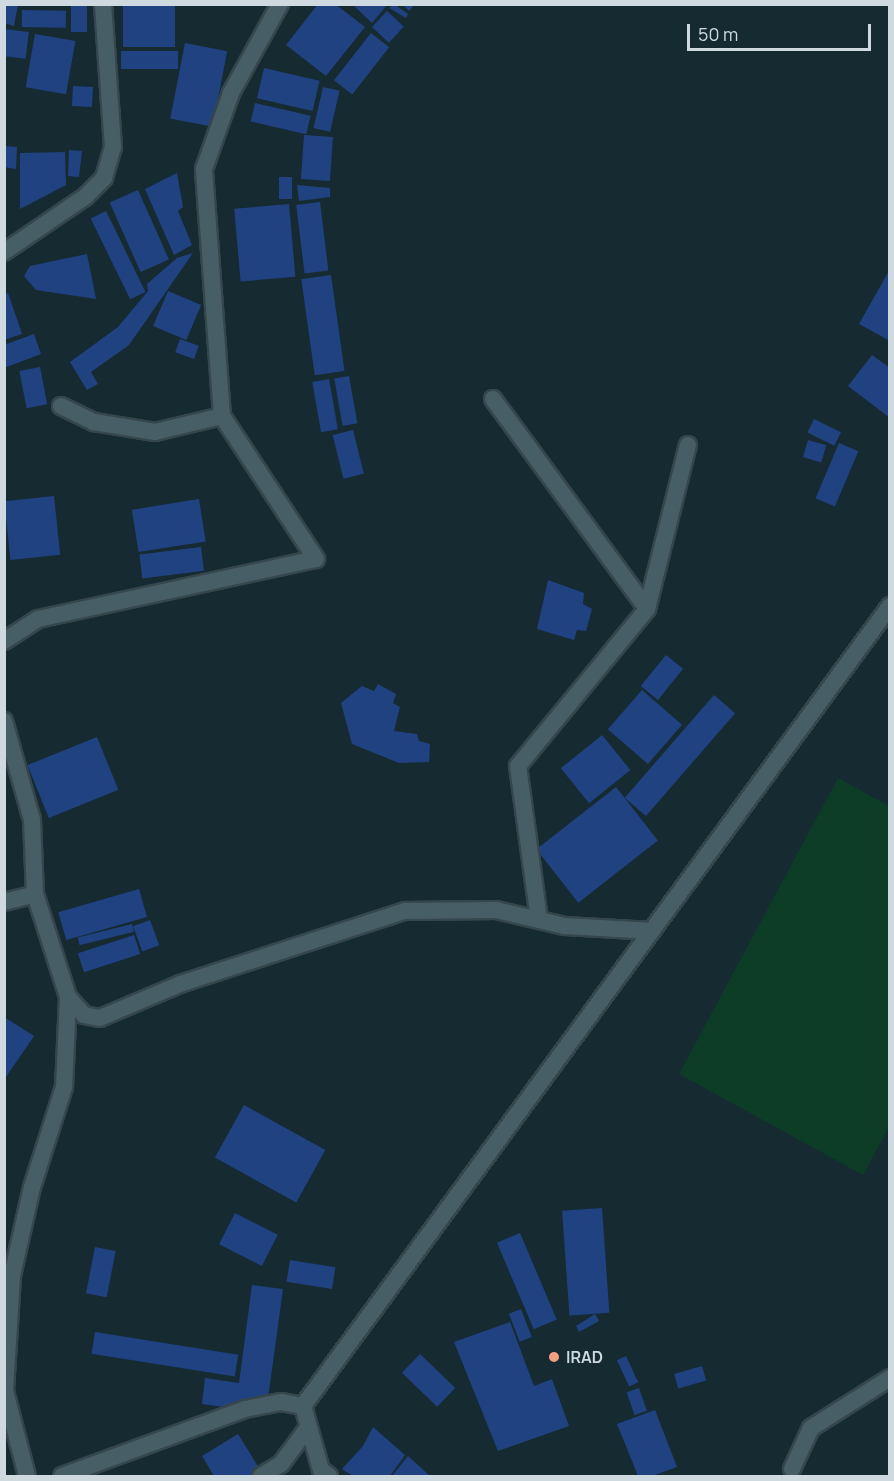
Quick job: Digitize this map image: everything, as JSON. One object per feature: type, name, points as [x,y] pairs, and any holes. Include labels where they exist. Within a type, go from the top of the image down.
[{"type":"street","points":[[4,252],[85,197],[104,178],[113,147],[103,4]]},
{"type":"street","points":[[4,642],[38,619],[316,559],[222,416],[204,169],[231,93],[280,4]]},
{"type":"street","points":[[493,399],[647,609]]},
{"type":"street","points":[[61,406],[94,422],[155,432],[222,416]]},
{"type":"street","points":[[539,919],[518,766],[647,609],[688,445]]},
{"type":"street","points":[[329,1476],[321,1470],[307,1429],[303,1406],[890,606]]},
{"type":"street","points":[[4,721],[32,820],[35,894],[69,997],[64,1087],[32,1187],[12,1276],[5,1391],[11,1445],[27,1476]]},
{"type":"street","points":[[4,902],[35,894]]},
{"type":"street","points":[[69,997],[84,1015],[100,1018],[180,984],[405,911],[496,910],[565,926],[652,931]]},
{"type":"street","points":[[792,1469],[811,1428],[890,1378]]},
{"type":"street","points":[[62,1476],[245,1409],[281,1402],[303,1406]]},
{"type":"street","points":[[261,1476],[281,1464],[307,1429]]},
{"type":"green space","points":[[838,778],[889,806],[889,1127],[863,1175],[679,1074]]},
{"type":"building","points":[[4,4],[18,4],[14,26],[4,23]]},
{"type":"building","points":[[71,4],[87,4],[87,32],[71,32]]},
{"type":"building","points":[[123,4],[175,4],[175,47],[123,47]]},
{"type":"building","points":[[318,4],[335,4],[365,27],[326,76],[286,45]]},
{"type":"building","points":[[352,4],[388,4],[372,23]]},
{"type":"building","points":[[394,4],[408,14],[406,18],[389,8]]},
{"type":"building","points":[[402,4],[415,4],[409,11]]},
{"type":"building","points":[[22,10],[66,11],[66,28],[22,27]]},
{"type":"building","points":[[387,11],[404,27],[389,43],[372,27]]},
{"type":"building","points":[[4,29],[29,32],[26,59],[4,56]]},
{"type":"building","points":[[371,33],[389,47],[352,94],[334,80]]},
{"type":"building","points":[[35,34],[75,41],[66,94],[26,87]]},
{"type":"building","points":[[185,43],[227,51],[213,127],[170,119]]},
{"type":"building","points":[[121,51],[178,51],[178,69],[121,69]]},
{"type":"building","points":[[264,68],[320,81],[313,111],[257,98]]},
{"type":"building","points":[[73,86],[93,87],[92,107],[72,106]]},
{"type":"building","points":[[323,87],[340,91],[330,132],[314,128]]},
{"type":"building","points":[[255,103],[311,116],[306,134],[251,122]]},
{"type":"building","points":[[304,135],[333,137],[330,181],[301,179]]},
{"type":"building","points":[[4,146],[17,147],[16,169],[4,167]]},
{"type":"building","points":[[69,150],[82,151],[79,177],[68,176]]},
{"type":"building","points":[[65,152],[66,185],[20,209],[20,153]]},
{"type":"building","points":[[177,173],[183,207],[178,211],[192,245],[174,255],[145,189]]},
{"type":"building","points":[[279,177],[292,177],[292,199],[279,199]]},
{"type":"building","points":[[297,185],[330,188],[330,197],[299,201]]},
{"type":"building","points":[[138,190],[169,259],[141,272],[110,203]]},
{"type":"building","points":[[320,202],[328,270],[305,273],[296,205]]},
{"type":"building","points":[[289,204],[295,277],[241,282],[234,209]]},
{"type":"building","points":[[106,211],[145,292],[130,299],[91,218]]},
{"type":"building","points":[[193,253],[129,345],[91,372],[98,384],[87,390],[70,362],[118,327],[148,291],[147,284],[177,258]]},
{"type":"building","points":[[87,254],[96,299],[36,290],[24,276],[30,266]]},
{"type":"building","points":[[890,269],[890,341],[859,324]]},
{"type":"building","points":[[331,275],[344,371],[315,375],[301,279]]},
{"type":"building","points":[[168,291],[201,305],[186,340],[153,326]]},
{"type":"building","points":[[8,293],[22,334],[4,340],[4,295]]},
{"type":"building","points":[[34,334],[41,354],[4,368],[4,345]]},
{"type":"building","points":[[180,339],[199,346],[194,359],[175,352]]},
{"type":"building","points":[[872,355],[890,368],[890,418],[848,386]]},
{"type":"building","points":[[40,367],[47,404],[27,408],[19,371]]},
{"type":"building","points":[[349,376],[357,423],[343,426],[334,379]]},
{"type":"building","points":[[329,379],[338,429],[321,432],[312,382]]},
{"type":"building","points":[[814,419],[841,432],[834,446],[807,432]]},
{"type":"building","points":[[353,430],[364,474],[344,479],[333,435]]},
{"type":"building","points":[[808,440],[826,445],[821,463],[803,457]]},
{"type":"building","points":[[839,443],[858,451],[835,506],[816,498]]},
{"type":"building","points":[[54,496],[60,555],[10,560],[4,501]]},
{"type":"building","points":[[199,499],[206,541],[139,552],[132,510]]},
{"type":"building","points":[[201,547],[204,571],[142,578],[139,555]]},
{"type":"building","points":[[548,580],[584,593],[583,604],[592,609],[586,631],[577,630],[574,640],[537,629]]},
{"type":"building","points":[[666,655],[683,669],[658,700],[641,686]]},
{"type":"building","points":[[378,684],[396,694],[393,703],[400,707],[394,731],[417,734],[419,741],[430,744],[429,762],[399,763],[352,744],[341,703],[362,686],[374,691]]},
{"type":"building","points":[[642,690],[682,725],[648,764],[608,729]]},
{"type":"building","points":[[714,695],[735,713],[646,816],[625,798]]},
{"type":"building","points":[[602,735],[630,770],[589,803],[561,768]]},
{"type":"building","points":[[97,737],[118,790],[49,818],[27,765]]},
{"type":"building","points":[[616,787],[658,841],[578,903],[536,849]]},
{"type":"building","points":[[139,889],[147,917],[66,940],[58,912]]},
{"type":"building","points":[[150,920],[159,945],[142,952],[133,926]]},
{"type":"building","points":[[132,924],[134,932],[80,945],[78,938]]},
{"type":"building","points":[[134,935],[140,954],[84,972],[78,953]]},
{"type":"building","points":[[4,1017],[34,1036],[4,1080]]},
{"type":"building","points":[[244,1105],[325,1150],[296,1203],[215,1157]]},
{"type":"building","points":[[602,1208],[609,1313],[569,1316],[562,1211]]},
{"type":"building","points":[[235,1213],[278,1235],[262,1266],[219,1244]]},
{"type":"building","points":[[520,1233],[557,1320],[534,1329],[497,1243]]},
{"type":"building","points":[[95,1247],[116,1251],[107,1297],[86,1293]]},
{"type":"building","points":[[290,1260],[335,1267],[332,1289],[287,1282]]},
{"type":"building","points":[[252,1285],[283,1289],[266,1413],[202,1404],[205,1378],[239,1383]]},
{"type":"building","points":[[521,1309],[532,1337],[520,1342],[509,1314]]},
{"type":"building","points":[[595,1314],[599,1321],[579,1332],[576,1326]]},
{"type":"building","points":[[510,1322],[534,1386],[552,1379],[569,1426],[498,1451],[454,1342]]},
{"type":"building","points":[[95,1332],[238,1355],[235,1376],[92,1354]]},
{"type":"building","points":[[420,1354],[455,1388],[437,1407],[402,1373]]},
{"type":"building","points":[[626,1356],[638,1382],[629,1387],[617,1360]]},
{"type":"building","points":[[702,1366],[706,1380],[678,1388],[674,1374]]},
{"type":"building","points":[[639,1388],[647,1411],[635,1415],[627,1392]]},
{"type":"building","points":[[655,1410],[677,1467],[652,1476],[638,1476],[617,1424]]},
{"type":"building","points":[[373,1427],[405,1455],[390,1476],[353,1476],[342,1469],[363,1446]]},
{"type":"building","points":[[238,1434],[261,1471],[251,1476],[214,1476],[202,1456]]},
{"type":"building","points":[[408,1456],[430,1476],[392,1476]]},
{"type":"place","name":"IRAD","points":[[554,1357]]}]
